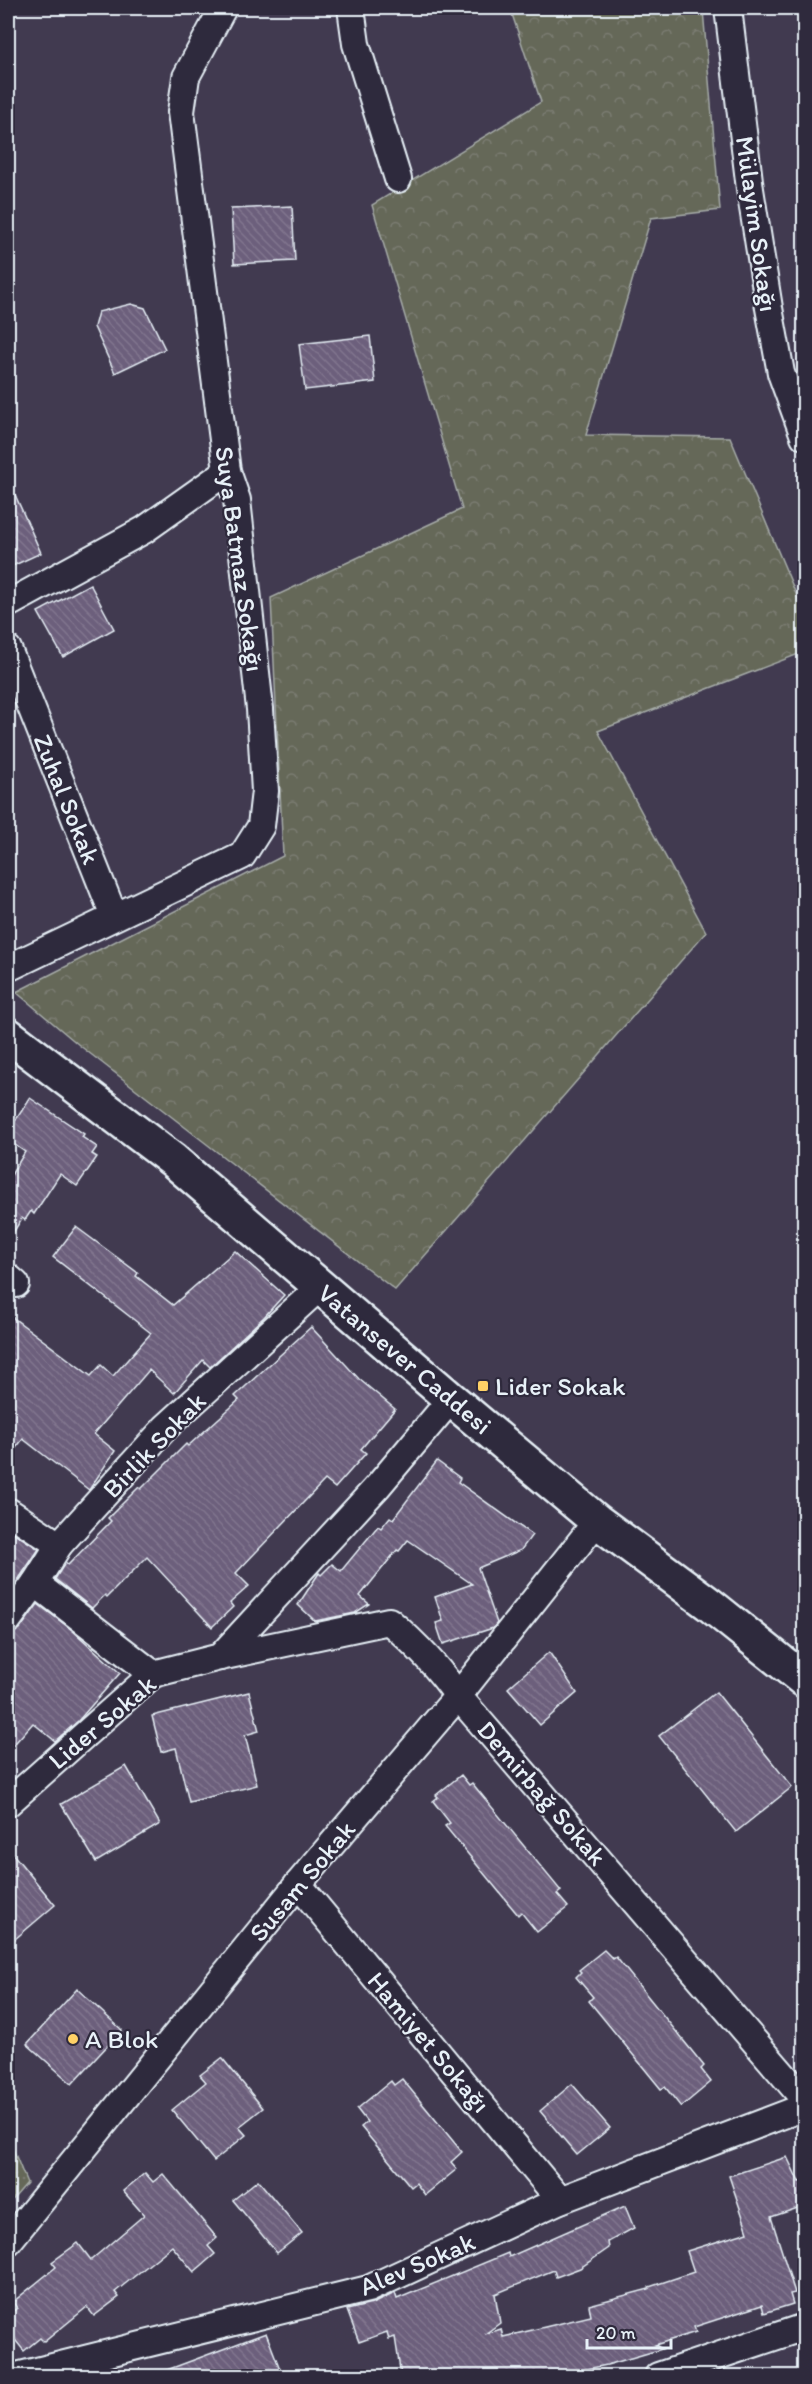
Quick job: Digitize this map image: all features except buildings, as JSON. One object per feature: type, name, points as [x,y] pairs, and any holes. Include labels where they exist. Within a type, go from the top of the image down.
[{"type":"main road","name":"Vatansever Caddesi","points":[[8,1035],[173,1160],[597,1521],[709,1604],[804,1680]]},
{"type":"street","name":"Suya Batmaz Sokağı","points":[[8,968],[242,856],[261,826],[265,791],[260,709],[237,500],[227,471],[181,112],[186,77],[223,8]]},
{"type":"street","points":[[351,8],[356,44],[398,179]]},
{"type":"street","name":"Mülayim Sokağı","points":[[728,8],[750,189],[769,308],[781,373],[804,436]]},
{"type":"street","points":[[8,604],[144,530],[227,471]]},
{"type":"street","name":"Zuhal Sokak","points":[[8,649],[114,916]]},
{"type":"street","name":"Birlik Sokak","points":[[8,1620],[59,1545],[166,1427],[320,1287]]},
{"type":"street","points":[[219,1657],[378,1486],[451,1399]]},
{"type":"street","points":[[8,1511],[59,1545]]},
{"type":"street","name":"Susam Sokak","points":[[8,2242],[298,1884],[458,1696],[597,1521]]},
{"type":"street","points":[[35,1583],[153,1674]]},
{"type":"street","name":"Demirbağ Sokak","points":[[219,1657],[389,1622],[435,1665],[458,1696],[804,2099]]},
{"type":"street","name":"Lider Sokak","points":[[8,1803],[153,1674],[219,1657]]},
{"type":"street","name":"Hamiyet Sokağı","points":[[298,1884],[560,2200]]},
{"type":"street","name":"Alev Sokak","points":[[16,2376],[368,2289],[560,2200],[804,2107]]},
{"type":"street","points":[[658,2376],[804,2327]]},
{"type":"green space","points":[[510,8],[703,10],[720,210],[651,218],[586,435],[730,437],[804,613],[804,652],[598,731],[706,932],[395,1290],[79,1045],[16,992],[283,856],[271,598],[462,509],[372,205],[541,102]]},
{"type":"green space","points":[[8,2137],[27,2183],[8,2205]]},
{"type":"place","name":"Lider Sokak","points":[[483,1386]]},
{"type":"place","name":"A Blok","points":[[73,2039]]}]
